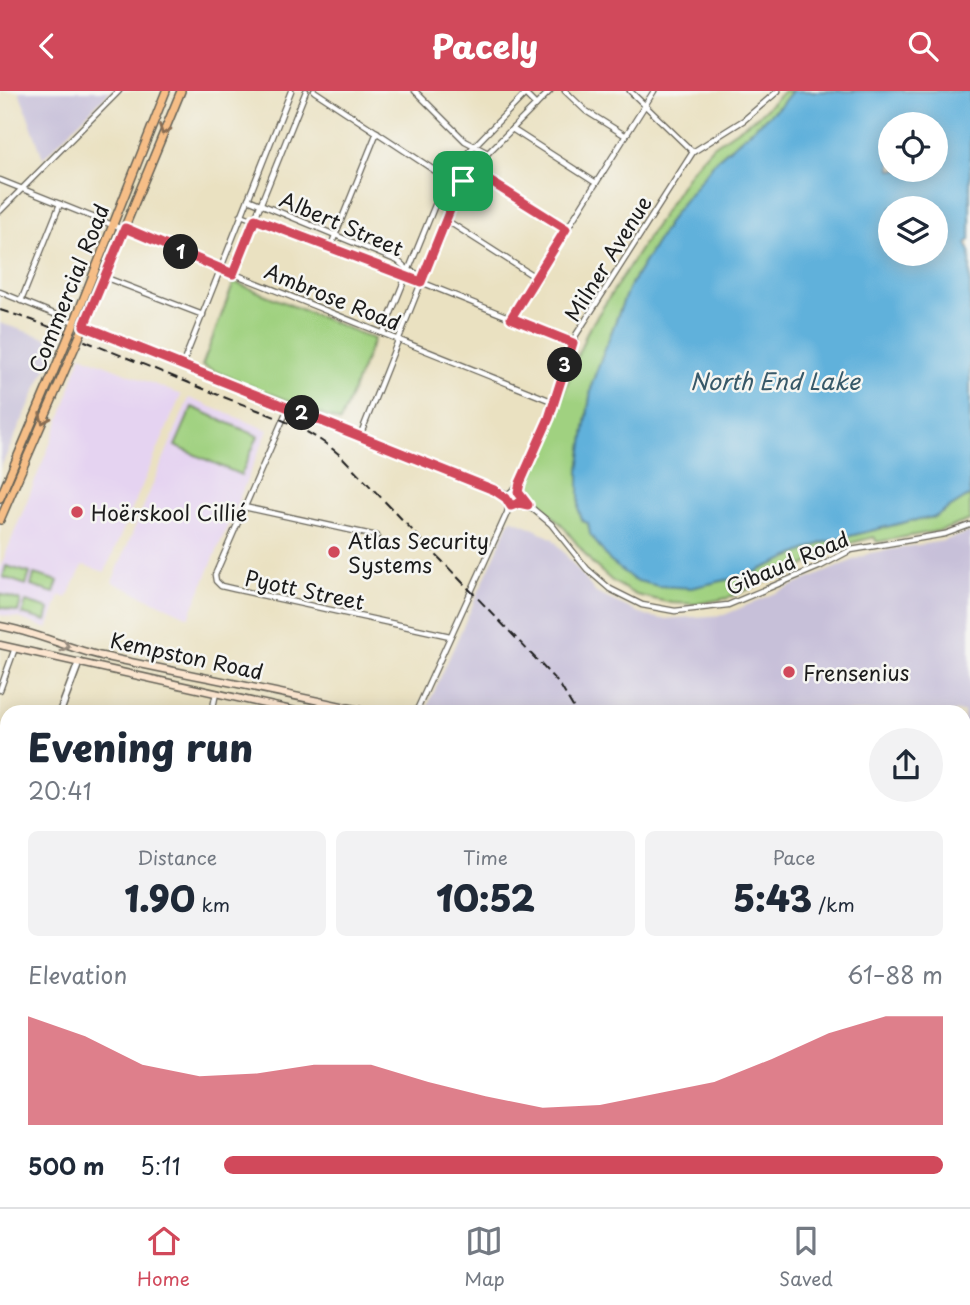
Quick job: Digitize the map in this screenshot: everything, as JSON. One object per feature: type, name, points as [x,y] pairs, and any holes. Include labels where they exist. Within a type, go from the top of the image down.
[{"type":"main road","name":"Commercial Road","points":[[0,498],[74,325],[166,91]]},
{"type":"main road","name":"Commercial Road","points":[[0,520],[83,329],[181,91]]},
{"type":"main road","name":"Kempston Road","points":[[0,626],[101,655],[336,705]]},
{"type":"main road","name":"Kempston Road","points":[[0,645],[265,705]]},
{"type":"street","points":[[0,211],[119,91]]},
{"type":"street","points":[[182,366],[291,91]]},
{"type":"street","points":[[233,274],[306,91]]},
{"type":"street","points":[[314,91],[446,178]]},
{"type":"street","points":[[415,91],[465,141],[488,153]]},
{"type":"street","points":[[359,436],[460,185],[550,91]]},
{"type":"street","points":[[565,91],[586,111],[626,136]]},
{"type":"street","points":[[630,91],[693,152]]},
{"type":"street","points":[[511,318],[654,91]]},
{"type":"street","name":"Milner Avenue","points":[[516,492],[554,402],[573,343],[693,152],[744,120],[778,91]]},
{"type":"street","points":[[383,333],[450,169],[525,92],[536,105]]},
{"type":"street","points":[[512,129],[596,183]]},
{"type":"street","points":[[330,248],[377,132]]},
{"type":"street","points":[[472,170],[566,229]]},
{"type":"street","name":"Ambrose Road","points":[[0,180],[554,402]]},
{"type":"street","points":[[438,198],[452,205]]},
{"type":"street","name":"Albert Street","points":[[247,199],[398,261],[407,273]]},
{"type":"street","points":[[21,300],[60,204]]},
{"type":"street","name":"Albert Street","points":[[241,215],[407,273],[573,343]]},
{"type":"street","points":[[446,220],[535,277]]},
{"type":"street","points":[[104,277],[203,315]]},
{"type":"street","points":[[0,292],[74,325]]},
{"type":"street","points":[[83,329],[499,492],[507,496],[511,505]]},
{"type":"street","name":"Pyott Street","points":[[288,408],[215,575],[216,581],[221,586],[450,636]]},
{"type":"street","points":[[419,705],[507,513],[511,505],[520,501],[516,492],[507,496]]},
{"type":"street","name":"Gibaud Road","points":[[520,501],[551,524],[587,569],[610,589],[642,605],[675,611],[705,610],[728,605],[820,567],[851,550],[945,534],[970,524]]},
{"type":"street","points":[[244,507],[377,536]]},
{"type":"street","points":[[0,690],[15,648]]},
{"type":"street","points":[[63,705],[79,662]]},
{"type":"street","points":[[213,705],[216,693]]},
{"type":"shaded area","points":[[19,91],[110,91],[43,158]]},
{"type":"shaded area","points":[[0,323],[58,342],[0,469]]},
{"type":"shaded area","name":"Hoërskool Cillié","points":[[81,355],[181,395],[105,572],[83,565],[67,598],[60,595],[48,629],[19,618],[0,615],[0,568],[64,409]]},
{"type":"shaded area","points":[[189,398],[268,430],[189,617],[112,582]]},
{"type":"shaded area","points":[[511,519],[553,539],[596,593],[646,616],[663,619],[724,615],[870,553],[943,541],[970,532],[970,705],[428,705]]},
{"type":"green space","points":[[784,91],[792,91],[780,106],[716,160],[673,215],[628,289],[592,383],[579,470],[579,510],[582,521],[748,575],[822,543],[935,517],[970,495],[970,520],[943,530],[877,542],[874,537],[836,547],[805,565],[728,598],[696,604],[671,603],[636,595],[612,581],[592,563],[562,525],[528,497],[527,486],[547,444],[587,332],[691,170],[712,147],[759,115]]},
{"type":"green space","points":[[234,282],[374,339],[340,422],[202,366]]},
{"type":"green space","points":[[192,407],[258,436],[241,475],[175,446]]},
{"type":"green space","points":[[6,566],[30,573],[26,585],[3,577]]},
{"type":"green space","points":[[34,574],[58,581],[54,593],[31,586]]},
{"type":"green space","points":[[0,594],[21,601],[18,612],[0,607]]},
{"type":"green space","points":[[26,602],[49,609],[46,621],[22,614]]},
{"type":"water","name":"North End Lake","points":[[792,91],[970,91],[970,240],[966,243],[970,252],[970,495],[935,517],[822,543],[748,575],[691,588],[658,586],[634,580],[610,561],[590,534],[588,523],[582,521],[579,510],[579,470],[592,383],[628,289],[673,215],[716,160],[780,106]]},
{"type":"railway","points":[[0,310],[32,320],[267,414],[300,428],[330,447],[537,660],[560,685],[572,705]]},
{"type":"place","name":"Hoërskool Cillié","points":[[77,512]]},
{"type":"place","name":"Atlas Security Systems","points":[[334,552]]},
{"type":"place","name":"Frensenius","points":[[789,672]]},
{"type":"route","points":[[472,170],[566,229],[511,318],[573,343],[549,418],[520,483],[518,492],[528,505],[519,503],[511,506],[499,492],[84,326],[125,228],[233,274],[255,219],[421,282],[463,181],[472,170]]}]
